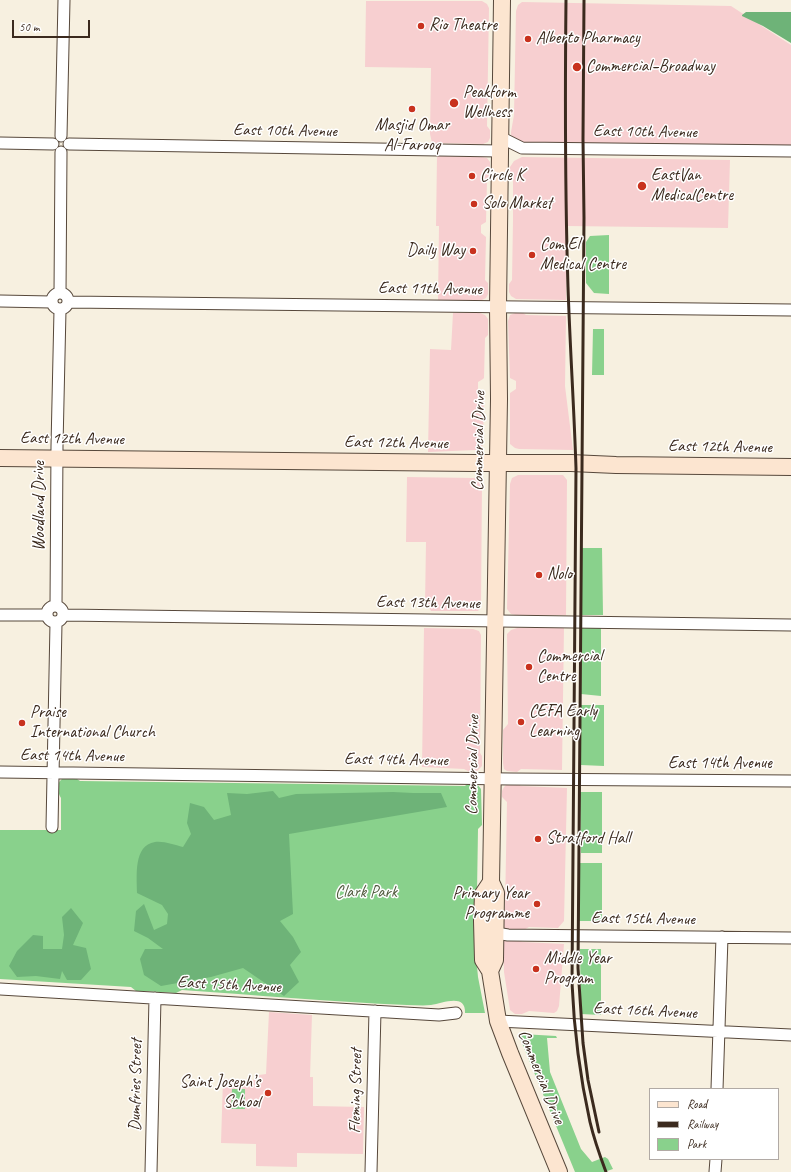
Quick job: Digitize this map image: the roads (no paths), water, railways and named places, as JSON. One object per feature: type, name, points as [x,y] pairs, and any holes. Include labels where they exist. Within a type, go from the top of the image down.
[{"type":"street","points":[[60,293],[64,144],[64,0]]},
{"type":"street","name":"Commercial Drive","points":[[502,0],[498,307],[499,399],[490,882],[483,894],[483,960],[490,971],[498,1021],[510,1054],[559,1172]]},
{"type":"street","points":[[0,143],[53,144],[56,138],[64,144]]},
{"type":"street","name":"East 10th Avenue","points":[[64,144],[426,150],[500,144],[522,148],[791,151]]},
{"type":"street","points":[[51,302],[54,296],[60,293]]},
{"type":"street","points":[[51,302],[54,307],[60,310],[66,307],[68,302],[66,296],[60,293]]},
{"type":"street","points":[[0,301],[51,302]]},
{"type":"street","name":"East 11th Avenue","points":[[68,302],[791,310]]},
{"type":"street","name":"Woodland Drive","points":[[56,618],[62,609],[56,606],[60,310]]},
{"type":"street","name":"East 12th Avenue","points":[[0,458],[571,463],[791,467]]},
{"type":"street","name":"East 13th Avenue","points":[[0,615],[56,618],[791,625]]},
{"type":"street","points":[[52,827],[56,618]]},
{"type":"street","name":"East 14th Avenue","points":[[0,772],[791,781]]},
{"type":"street","name":"Commercial Drive","points":[[490,882],[496,893],[495,960],[490,971]]},
{"type":"street","name":"East 15th Avenue","points":[[496,933],[508,935],[791,938]]},
{"type":"street","points":[[717,1088],[722,937]]},
{"type":"street","name":"East 15th Avenue","points":[[0,989],[439,1015],[456,1013]]},
{"type":"street","name":"Dumfries Street","points":[[151,1172],[155,998]]},
{"type":"street","name":"Fleming Street","points":[[371,1172],[375,1011]]},
{"type":"street","name":"East 16th Avenue","points":[[498,1021],[791,1035]]},
{"type":"street","points":[[715,1172],[716,1160]]},
{"type":"railway","points":[[566,0],[567,251],[576,468],[572,983],[580,1071],[586,1105],[597,1147],[606,1172]]},
{"type":"railway","points":[[584,0],[584,218],[578,968],[583,1043],[588,1080],[599,1132]]},
{"type":"place","name":"Rio Theatre","points":[[421,26]]},
{"type":"place","name":"Alberto Pharmacy","points":[[528,39]]},
{"type":"place","name":"Commercial–Broadway","points":[[577,67]]},
{"type":"place","name":"Peakform Wellness","points":[[454,103]]},
{"type":"place","name":"Masjid Omar Al-Farooq","points":[[412,109]]},
{"type":"place","name":"Circle K","points":[[472,176]]},
{"type":"place","name":"EastVan MedicalCentre","points":[[642,186]]},
{"type":"place","name":"Solo Market","points":[[474,204]]},
{"type":"place","name":"Daily Way","points":[[473,251]]},
{"type":"place","name":"Com El Medical Centre","points":[[532,255]]},
{"type":"place","name":"Nolo","points":[[539,575]]},
{"type":"place","name":"Commercial Centre","points":[[529,667]]},
{"type":"place","name":"CEFA Early Learning","points":[[521,722]]},
{"type":"place","name":"Praise International Church","points":[[22,723]]},
{"type":"place","name":"Stratford Hall","points":[[538,839]]},
{"type":"place","name":"Primary Year Programme","points":[[537,904]]},
{"type":"place","name":"Middle Year Program","points":[[536,969]]},
{"type":"place","name":"Saint Joseph’s School","points":[[268,1093]]},
{"type":"park label","name":"Clark Park","points":[[366,893]]}]
